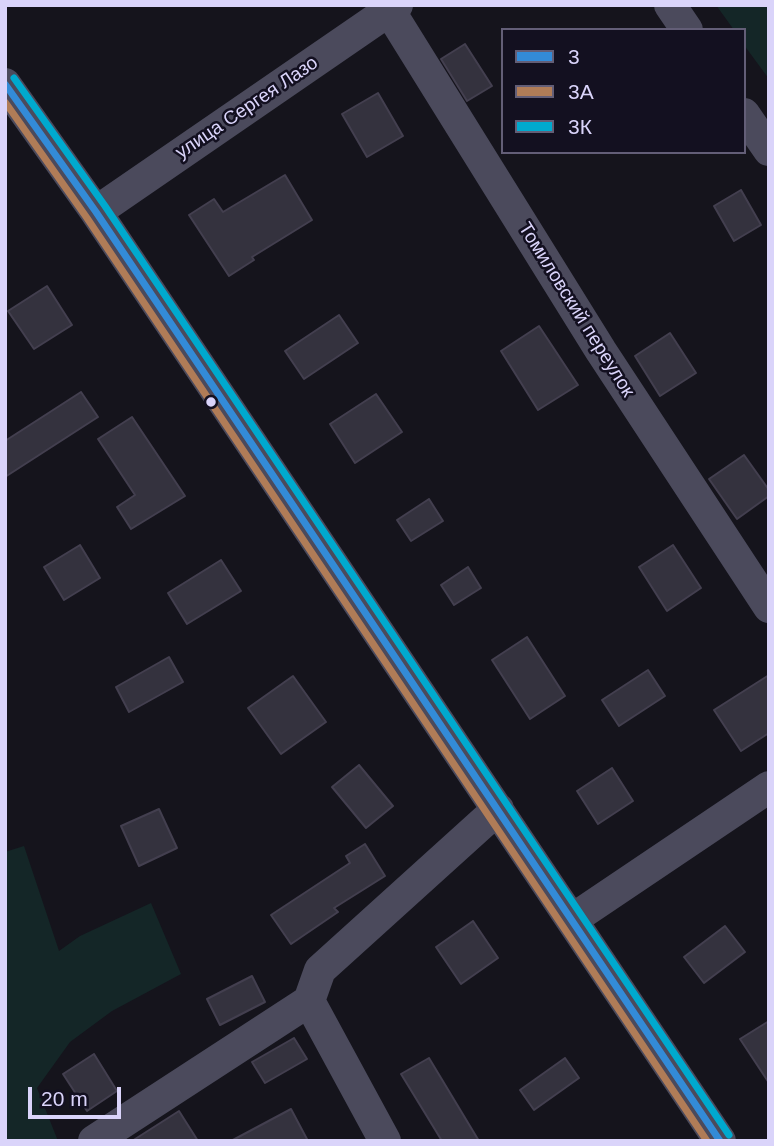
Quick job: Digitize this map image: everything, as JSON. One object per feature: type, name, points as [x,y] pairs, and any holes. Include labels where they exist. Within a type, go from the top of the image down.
[{"type":"street","points":[[670,5],[686,28]]},
{"type":"street","name":"улица Сергея Лазо","points":[[96,212],[393,8]]},
{"type":"street","name":"Томиловский переулок","points":[[393,8],[601,351],[769,607]]},
{"type":"street","points":[[5,84],[96,212],[720,1141]]},
{"type":"street","points":[[746,117],[769,150]]},
{"type":"street","points":[[573,919],[769,787]]},
{"type":"street","points":[[94,1141],[309,1001],[320,970],[498,809]]},
{"type":"street","points":[[309,1001],[385,1141]]},
{"type":"shaded area","points":[[716,5],[769,5],[769,79],[746,48],[746,28],[733,28]]},
{"type":"shaded area","points":[[24,846],[59,951],[80,936],[151,903],[181,974],[112,1011],[70,1042],[37,1088],[58,1141],[5,1141],[5,852]]},
{"type":"building","points":[[465,44],[492,86],[467,101],[441,59]]},
{"type":"building","points":[[378,93],[403,136],[367,157],[342,114]]},
{"type":"building","points":[[285,175],[312,220],[252,257],[254,260],[229,276],[189,215],[214,199],[223,212]]},
{"type":"building","points":[[741,190],[761,225],[734,241],[714,206]]},
{"type":"building","points":[[47,286],[72,325],[34,349],[8,311]]},
{"type":"building","points":[[339,315],[358,343],[304,379],[285,351]]},
{"type":"building","points":[[539,326],[578,385],[538,410],[501,351]]},
{"type":"building","points":[[670,333],[696,373],[660,396],[635,356]]},
{"type":"building","points":[[81,392],[98,417],[5,477],[5,441]]},
{"type":"building","points":[[376,394],[402,432],[355,463],[330,424]]},
{"type":"building","points":[[132,417],[185,496],[131,529],[117,507],[135,495],[98,439]]},
{"type":"building","points":[[744,455],[769,490],[769,496],[737,519],[709,479]]},
{"type":"building","points":[[429,499],[443,521],[411,541],[397,520]]},
{"type":"building","points":[[80,545],[100,578],[64,600],[44,567]]},
{"type":"building","points":[[673,545],[701,588],[667,611],[639,567]]},
{"type":"building","points":[[221,560],[241,591],[187,624],[168,593]]},
{"type":"building","points":[[468,567],[481,588],[454,605],[441,585]]},
{"type":"building","points":[[527,637],[565,696],[530,719],[492,660]]},
{"type":"building","points":[[169,657],[183,682],[129,712],[116,687]]},
{"type":"building","points":[[648,670],[665,696],[619,726],[602,700]]},
{"type":"building","points":[[769,675],[769,733],[741,751],[714,710]]},
{"type":"building","points":[[293,676],[326,722],[281,754],[248,708]]},
{"type":"building","points":[[359,765],[393,806],[366,828],[332,787]]},
{"type":"building","points":[[612,768],[633,801],[598,824],[577,791]]},
{"type":"building","points":[[159,809],[177,848],[139,866],[121,826]]},
{"type":"building","points":[[365,844],[385,876],[334,908],[338,912],[291,944],[271,915],[350,863],[346,856]]},
{"type":"building","points":[[473,921],[498,958],[461,984],[436,947]]},
{"type":"building","points":[[725,926],[745,952],[704,983],[684,957]]},
{"type":"building","points":[[252,976],[265,1002],[220,1025],[207,999]]},
{"type":"building","points":[[769,1021],[769,1083],[740,1039]]},
{"type":"building","points":[[294,1038],[307,1059],[265,1083],[252,1062]]},
{"type":"building","points":[[94,1054],[117,1091],[87,1111],[63,1074]]},
{"type":"building","points":[[429,1058],[479,1141],[442,1141],[401,1074]]},
{"type":"building","points":[[565,1058],[579,1078],[534,1110],[520,1090]]},
{"type":"building","points":[[291,1109],[308,1141],[231,1141]]},
{"type":"building","points":[[179,1111],[198,1141],[132,1141]]},
{"type":"transit line","name":"3К","points":[[14,78],[105,206],[729,1135]]},
{"type":"transit line","name":"3","points":[[5,84],[96,212],[720,1141]]},
{"type":"transit line","name":"3А","points":[[5,102],[87,218],[707,1141]]}]
